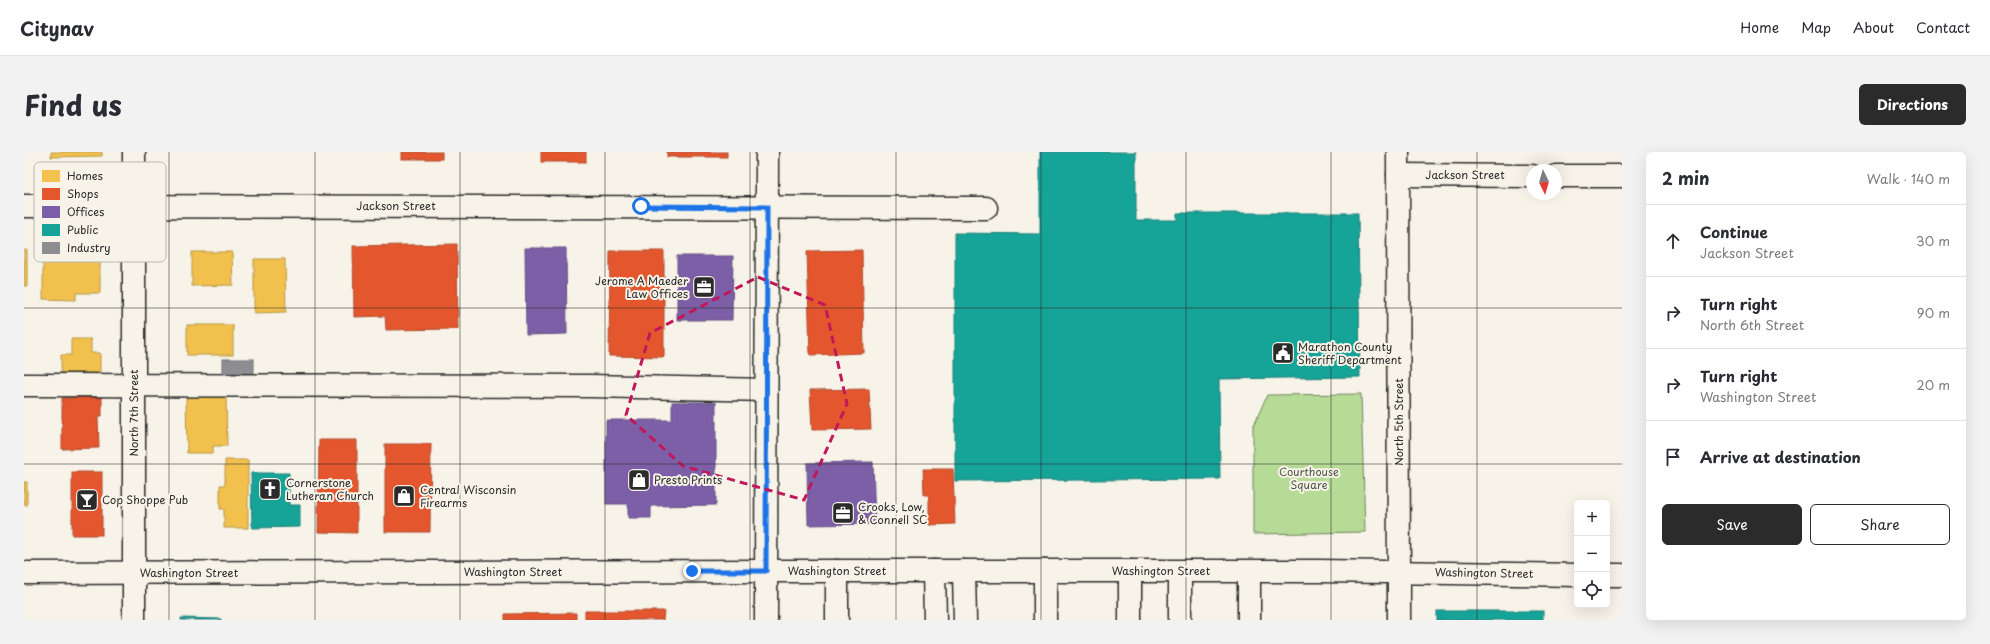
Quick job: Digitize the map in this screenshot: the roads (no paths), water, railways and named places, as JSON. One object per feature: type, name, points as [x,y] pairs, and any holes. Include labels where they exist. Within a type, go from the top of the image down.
[{"type":"street","points":[[766,620],[767,152]]},
{"type":"street","name":"North 5th Street","points":[[1398,152],[1399,620]]},
{"type":"street","name":"Jackson Street","points":[[1398,175],[1526,176]]},
{"type":"street","points":[[1562,176],[1622,176]]},
{"type":"street","name":"Jackson Street","points":[[166,206],[986,208]]},
{"type":"street","name":"North 7th Street","points":[[134,262],[134,620]]},
{"type":"street","points":[[24,385],[584,386],[766,390]]},
{"type":"street","points":[[837,571],[837,620]]},
{"type":"street","points":[[934,571],[935,620]]},
{"type":"street","points":[[964,571],[965,620]]},
{"type":"street","points":[[1045,620],[1046,571]]},
{"type":"street","points":[[1130,571],[1130,620]]},
{"type":"street","name":"Washington Street","points":[[24,573],[1130,571],[1574,574]]},
{"type":"street","points":[[1180,572],[1180,620]]},
{"type":"street","points":[[1249,572],[1249,620]]},
{"type":"street","points":[[1610,575],[1622,575]]},
{"type":"place","name":"Jerome A Maeder Law Offices","points":[[704,287]]},
{"type":"place","name":"Marathon County Sheriff Department","points":[[1283,353]]},
{"type":"place","name":"Presto Prints","points":[[639,480]]},
{"type":"place","name":"Cornerstone Lutheran Church","points":[[270,489]]},
{"type":"place","name":"Central Wisconsin Firearms","points":[[404,496]]},
{"type":"place","name":"Cop Shoppe Pub","points":[[87,500]]},
{"type":"place","name":"Crooks, Low, & Connell SC","points":[[843,513]]},
{"type":"park label","name":"Courthouse Square","points":[[1309,478]]}]
